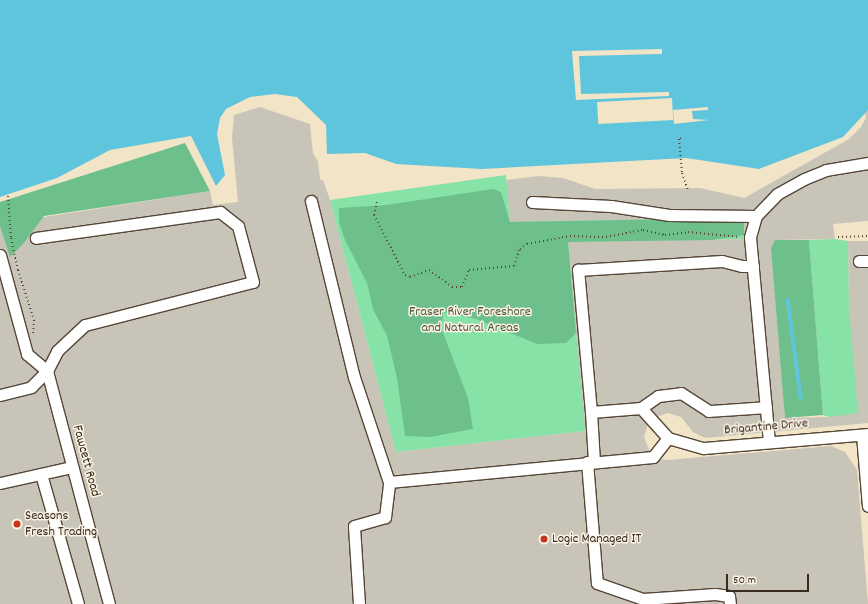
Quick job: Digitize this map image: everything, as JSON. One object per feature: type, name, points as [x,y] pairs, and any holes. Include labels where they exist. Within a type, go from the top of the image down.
[{"type":"street","points":[[769,442],[750,238],[756,216],[777,194],[804,179],[826,170],[868,163]]},
{"type":"street","points":[[311,201],[354,377],[389,482],[385,517],[354,526],[359,604]]},
{"type":"street","points":[[532,202],[610,206],[669,215],[756,216]]},
{"type":"street","points":[[0,395],[32,388],[47,371],[57,351],[85,324],[253,282],[238,226],[220,212],[36,238]]},
{"type":"street","points":[[0,255],[28,354],[47,371]]},
{"type":"street","points":[[730,604],[729,596],[715,594],[643,599],[597,583],[590,462],[591,412],[578,270],[722,261],[742,266],[753,266]]},
{"type":"street","name":"Fawcett Road","points":[[47,371],[109,604]]},
{"type":"street","points":[[591,412],[641,408],[658,396],[681,393],[709,411],[766,407]]},
{"type":"street","points":[[389,482],[653,457],[668,438],[641,408]]},
{"type":"street","points":[[865,434],[868,506]]},
{"type":"street","name":"Brigantine Drive","points":[[668,438],[704,448],[865,434]]},
{"type":"street","points":[[0,482],[72,467]]},
{"type":"street","points":[[41,474],[78,604]]},
{"type":"path","points":[[681,138],[679,138],[682,173],[688,190]]},
{"type":"path","points":[[8,196],[11,238],[18,270],[34,320],[35,340]]},
{"type":"path","points":[[377,202],[374,215],[405,275],[410,277],[429,270],[452,288],[462,286],[469,270],[514,266],[520,249],[527,244],[570,236],[606,237],[643,230],[665,235],[688,232],[750,238]]},
{"type":"path","points":[[838,237],[868,236]]},
{"type":"shaded area","points":[[260,107],[310,124],[313,154],[318,161],[320,180],[323,180],[330,200],[396,452],[584,431],[568,242],[744,239],[744,219],[510,223],[506,180],[539,176],[563,178],[595,189],[700,188],[744,198],[849,139],[861,127],[866,118],[865,112],[868,110],[868,221],[833,224],[835,239],[775,240],[785,418],[829,417],[849,308],[848,241],[868,241],[868,423],[705,438],[693,432],[681,417],[668,413],[653,418],[647,427],[644,437],[650,452],[659,459],[667,460],[831,446],[845,452],[857,470],[868,604],[0,604],[0,224],[210,191],[213,205],[238,202],[232,138],[234,115]]},
{"type":"green space","points":[[185,143],[210,191],[44,216],[23,244],[10,257],[0,226],[0,202]]},
{"type":"green space","name":"Fraser River Foreshore and Natural Areas","points":[[506,175],[510,222],[744,218],[744,239],[568,242],[585,431],[396,452],[330,200]]},
{"type":"green space","name":"Fraser River Foreshore and Natural Areas","points":[[493,189],[501,192],[510,222],[744,218],[744,235],[713,240],[568,242],[576,333],[566,343],[537,344],[476,319],[443,312],[442,330],[468,398],[473,429],[430,437],[405,436],[397,378],[387,336],[373,309],[367,283],[345,240],[339,222],[339,208],[386,205]]},
{"type":"green space","points":[[835,239],[848,241],[849,308],[858,413],[829,417],[823,415],[809,240]]},
{"type":"green space","points":[[775,240],[809,240],[823,415],[785,418],[771,248]]},
{"type":"water","points":[[0,0],[868,0],[868,110],[843,137],[759,169],[686,158],[482,169],[396,164],[365,153],[327,154],[326,125],[297,97],[275,94],[250,97],[226,109],[220,118],[217,134],[225,175],[216,186],[191,136],[110,150],[57,178],[0,197]]},
{"type":"pier","points":[[662,49],[662,54],[579,56],[581,94],[669,92],[669,96],[576,100],[572,51]]},
{"type":"pier","points":[[672,98],[673,120],[598,124],[597,102]]},
{"type":"pier","points":[[708,107],[708,110],[692,111],[693,119],[709,120],[674,124],[673,110]]},
{"type":"waterway","points":[[788,300],[801,398]]},
{"type":"place","name":"Seasons Fresh Trading","points":[[17,524]]},
{"type":"place","name":"Logic Managed IT","points":[[544,539]]}]
